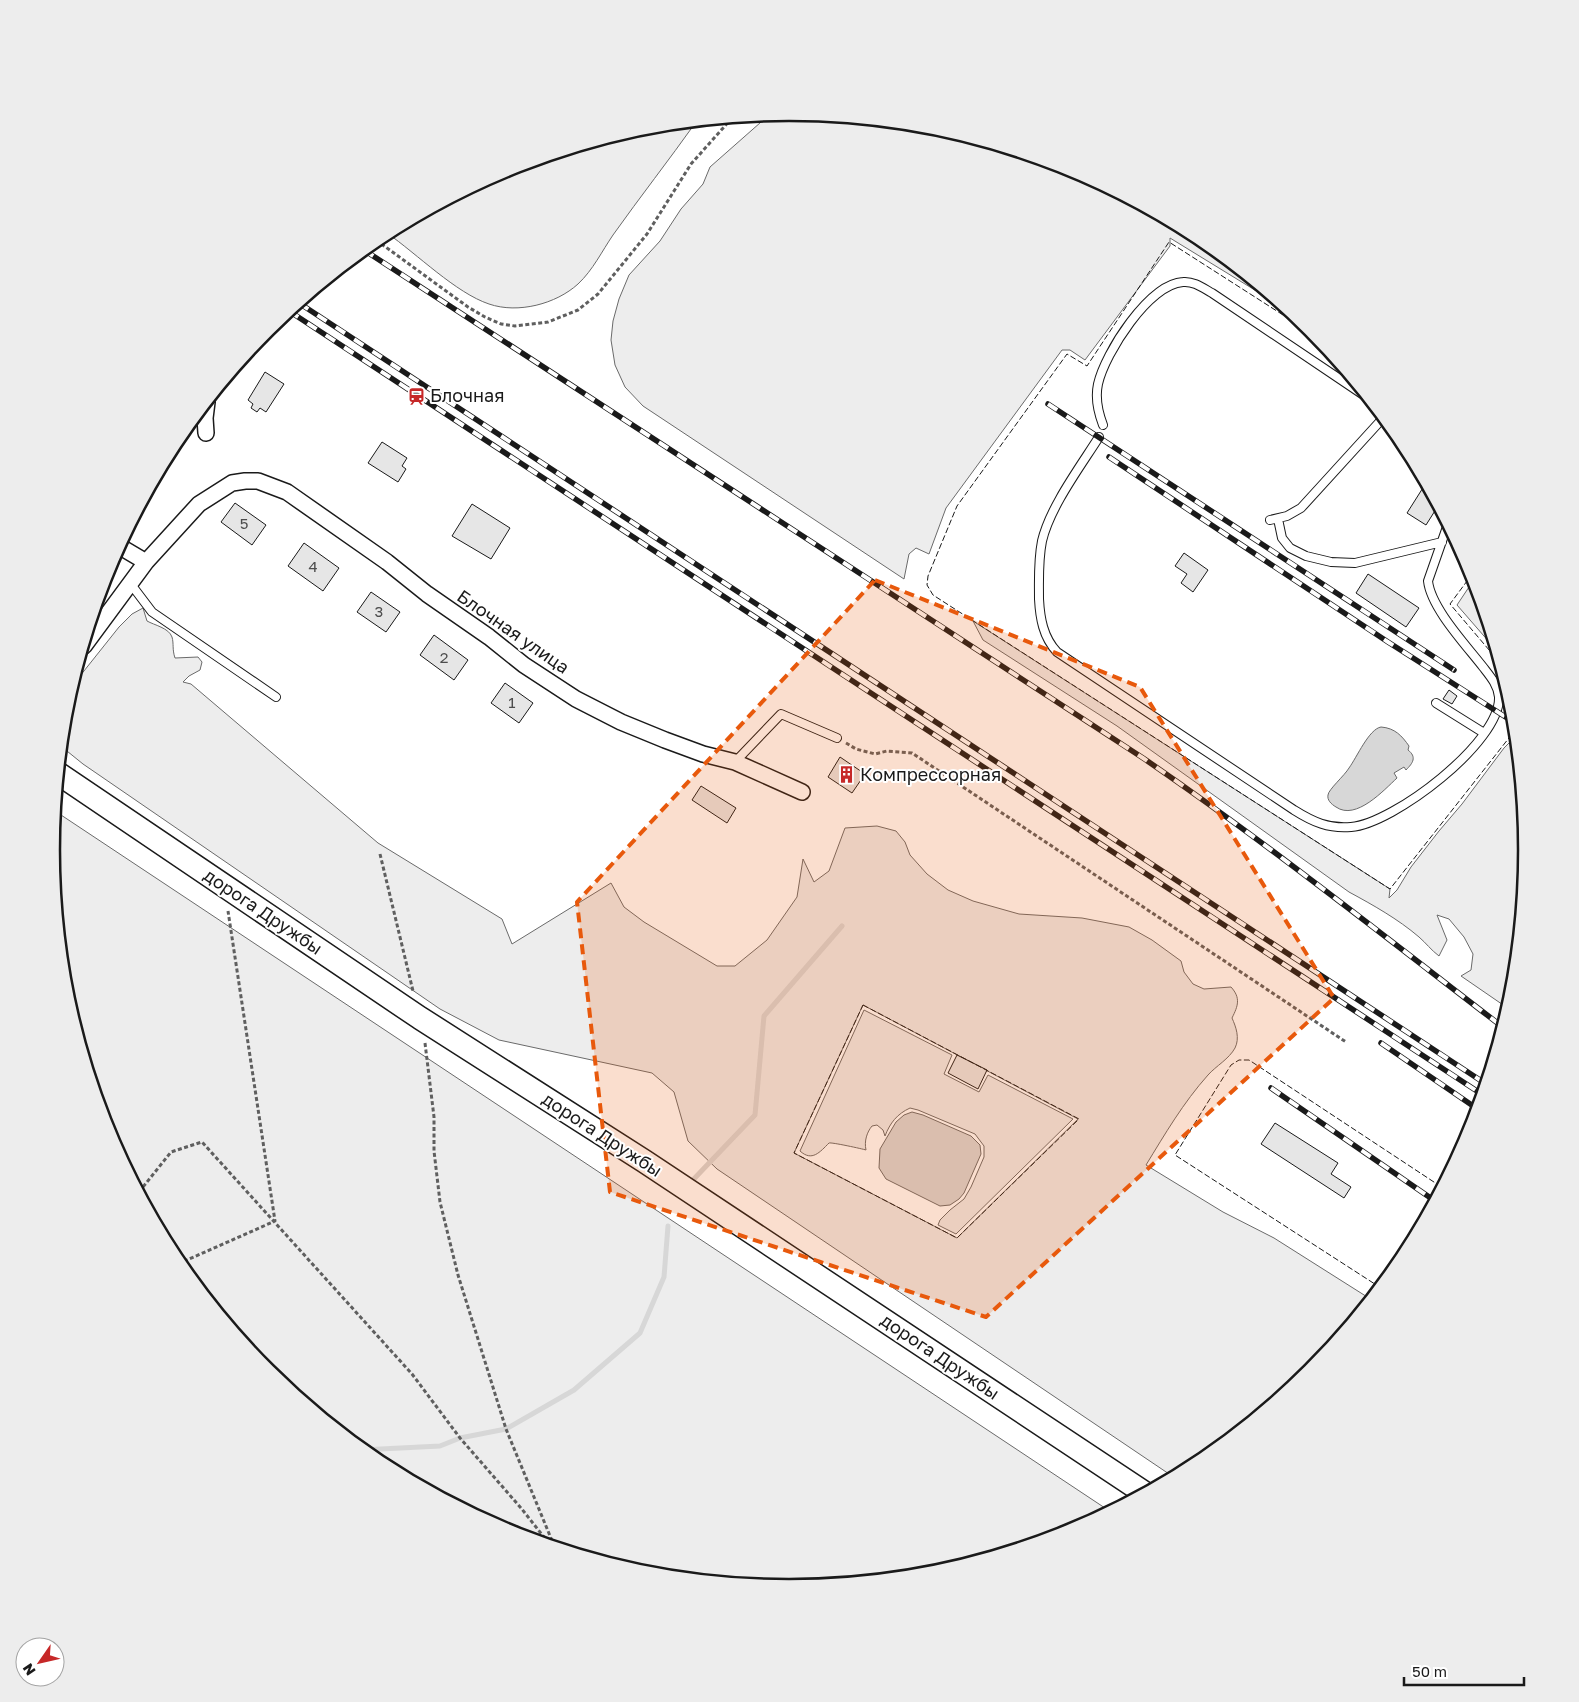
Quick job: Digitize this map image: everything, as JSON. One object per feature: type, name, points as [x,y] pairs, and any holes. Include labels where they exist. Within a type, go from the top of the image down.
[{"type":"main road","name":"дорога Дружбы","points":[[64,777],[420,1018],[644,1161],[1140,1490]]},
{"type":"street","points":[[204,416],[206,433]]},
{"type":"street","name":"Блочная улица","points":[[94,632],[146,562],[199,504],[232,483],[258,482],[288,492],[387,562],[427,594],[478,629],[524,665],[576,699],[621,722],[703,754],[735,762],[802,792]]},
{"type":"street","points":[[126,550],[146,562]]},
{"type":"lane","points":[[1103,425],[1098,408],[1097,392],[1098,383],[1108,359],[1146,302],[1174,283],[1190,282],[1212,293],[1352,387]]},
{"type":"lane","points":[[1379,422],[1301,508],[1274,520],[1282,538],[1290,548],[1306,556],[1331,562],[1355,563],[1442,542]]},
{"type":"lane","points":[[1099,437],[1052,516],[1043,538],[1038,574],[1041,616],[1045,635],[1050,645],[1057,652],[1302,815],[1312,821],[1331,827],[1352,827],[1371,823],[1399,809],[1459,763],[1492,722],[1499,703],[1498,689],[1441,612],[1432,596],[1428,581],[1446,531]]},
{"type":"lane","points":[[130,583],[152,612],[276,697]]},
{"type":"lane","points":[[1436,704],[1484,733]]},
{"type":"lane","points":[[735,762],[781,714],[837,738]]},
{"type":"path","points":[[383,245],[484,317],[501,324],[515,326],[548,322],[578,310],[598,294],[646,234],[691,164],[726,125]]},
{"type":"path","points":[[837,738],[856,749],[875,754],[887,750],[912,753],[1346,1042]]},
{"type":"path","points":[[380,854],[425,1041],[434,1118],[434,1151],[440,1202],[458,1275],[506,1429],[552,1541]]},
{"type":"path","points":[[228,911],[275,1221]]},
{"type":"path","points":[[142,1188],[171,1152],[202,1142],[412,1374],[460,1438],[521,1508],[544,1538]]},
{"type":"path","points":[[186,1260],[275,1221]]},
{"type":"highlighted area","points":[[875,580],[1140,687],[1334,998],[986,1317],[610,1192],[577,902]]},
{"type":"shaded area","points":[[790,121],[837,123],[885,128],[978,146],[1024,160],[1069,177],[1112,197],[1154,219],[1195,244],[1234,272],[1255,290],[1170,238],[1170,246],[1085,360],[1070,350],[1062,350],[946,508],[929,554],[916,548],[909,554],[904,579],[643,406],[625,387],[615,365],[611,340],[613,321],[619,299],[629,275],[660,241],[681,209],[703,184],[710,167],[761,122]]},
{"type":"shaded area","points":[[691,128],[613,235],[588,273],[569,291],[548,302],[512,308],[500,307],[476,299],[450,282],[394,238],[467,197],[510,177],[555,160],[601,146]]},
{"type":"shaded area","points":[[1469,587],[1487,640],[1457,605]]},
{"type":"shaded area","points":[[143,608],[147,621],[168,631],[172,637],[175,658],[198,657],[202,662],[200,670],[183,682],[191,684],[378,843],[502,919],[512,944],[611,883],[624,907],[644,922],[717,966],[735,966],[767,940],[797,897],[803,859],[814,882],[829,871],[845,828],[877,826],[896,831],[905,842],[910,855],[927,874],[948,890],[973,901],[1019,914],[1082,918],[1129,927],[1152,940],[1181,961],[1184,972],[1193,984],[1204,989],[1231,987],[1237,998],[1237,1006],[1232,1018],[1237,1036],[1235,1048],[1208,1075],[1190,1097],[1146,1165],[1223,1212],[1274,1238],[1367,1297],[1338,1332],[1305,1367],[1270,1399],[1234,1430],[1169,1474],[717,1169],[688,1141],[674,1092],[652,1073],[499,1040],[440,1009],[83,764],[67,751],[82,673],[119,627],[132,614]],"holes":[[[863,1005],[1078,1119],[957,1238],[794,1153]]]},
{"type":"shaded area","points":[[973,621],[1390,889],[1389,898],[1397,890],[1411,867],[1511,741],[1517,803],[1519,851],[1513,946],[1502,1004],[1461,976],[1471,970],[1473,954],[1464,937],[1449,919],[1437,915],[1447,940],[1439,956],[1403,924],[1349,892],[1117,726],[983,640]]},
{"type":"shaded area","points":[[1381,727],[1398,733],[1404,739],[1409,746],[1408,750],[1413,758],[1412,762],[1406,770],[1404,767],[1394,773],[1397,778],[1361,807],[1344,810],[1336,807],[1329,800],[1329,793],[1347,771],[1368,738]]},
{"type":"shaded area","points":[[61,815],[1105,1508],[1069,1525],[1024,1542],[978,1556],[932,1566],[885,1574],[837,1579],[742,1579],[694,1574],[647,1566],[601,1556],[555,1542],[510,1525],[467,1505],[425,1483],[384,1458],[345,1430],[309,1399],[274,1367],[241,1332],[183,1256],[135,1174],[99,1085],[85,1040],[74,993],[66,946],[62,899],[60,851]]},
{"type":"shaded area","points":[[864,1010],[952,1055],[944,1074],[979,1092],[988,1075],[1073,1119],[956,1234],[938,1225],[940,1220],[950,1210],[964,1199],[984,1157],[984,1146],[975,1134],[910,1108],[894,1119],[885,1136],[883,1130],[877,1125],[872,1126],[866,1137],[866,1150],[829,1143],[812,1156],[808,1156],[800,1151]]},
{"type":"shaded area","points":[[912,1112],[971,1136],[980,1145],[981,1154],[964,1193],[950,1205],[940,1206],[886,1179],[879,1168],[880,1149],[896,1122],[904,1115]]},
{"type":"building","points":[[265,372],[284,384],[266,412],[260,408],[257,412],[251,408],[253,404],[248,400]]},
{"type":"building","points":[[382,442],[407,458],[402,466],[406,469],[398,482],[368,463]]},
{"type":"building","points":[[1422,489],[1435,511],[1426,525],[1407,513]]},
{"type":"building","points":[[235,503],[266,525],[252,545],[221,522]]},
{"type":"building","points":[[472,504],[510,528],[491,559],[452,536]]},
{"type":"building","points":[[304,543],[339,568],[323,591],[288,566]]},
{"type":"building","points":[[1184,553],[1208,570],[1193,592],[1181,583],[1187,574],[1175,566]]},
{"type":"building","points":[[1368,574],[1419,608],[1406,627],[1356,593]]},
{"type":"building","points":[[371,592],[400,612],[386,632],[357,612]]},
{"type":"building","points":[[434,635],[468,660],[454,680],[420,655]]},
{"type":"building","points":[[505,683],[533,703],[519,723],[491,703]]},
{"type":"building","points":[[1449,690],[1457,696],[1452,704],[1443,699]]},
{"type":"building","name":"Компрессорная","points":[[840,757],[865,774],[852,793],[828,777]]},
{"type":"building","points":[[701,786],[736,808],[727,823],[692,800]]},
{"type":"building","points":[[957,1055],[987,1070],[978,1089],[948,1073]]},
{"type":"building","points":[[1275,1123],[1338,1163],[1331,1174],[1351,1187],[1344,1198],[1261,1144]]},
{"type":"waterway","points":[[690,1183],[755,1115],[764,1016],[842,926]]},
{"type":"waterway","points":[[372,1449],[440,1446],[460,1438],[506,1429],[574,1390],[640,1333],[664,1277],[668,1226]]},
{"type":"railway","points":[[370,254],[1143,758],[1280,857],[1498,1023]]},
{"type":"railway","points":[[305,307],[1481,1081]]},
{"type":"railway","points":[[296,315],[1478,1091]]},
{"type":"railway","points":[[1048,404],[1454,670]]},
{"type":"railway","points":[[1109,457],[1388,642],[1506,718]]},
{"type":"railway","points":[[1381,1043],[1472,1105]]},
{"type":"railway","points":[[1271,1088],[1431,1198]]},
{"type":"fence","points":[[1283,315],[1169,242],[1087,366],[1067,354],[957,506],[928,576],[927,585],[933,595],[1390,889],[1510,737]]},
{"type":"fence","points":[[1467,582],[1450,604],[1491,652]]},
{"type":"fence","points":[[863,1005],[1079,1119],[957,1238],[794,1153],[863,1005]]},
{"type":"fence","points":[[1376,1284],[1175,1155],[1231,1065],[1239,1060],[1249,1060],[1438,1185]]},
{"type":"place","name":"Блочная","points":[[416,396]]},
{"type":"place","name":"Компрессорная","points":[[846,775]]}]
